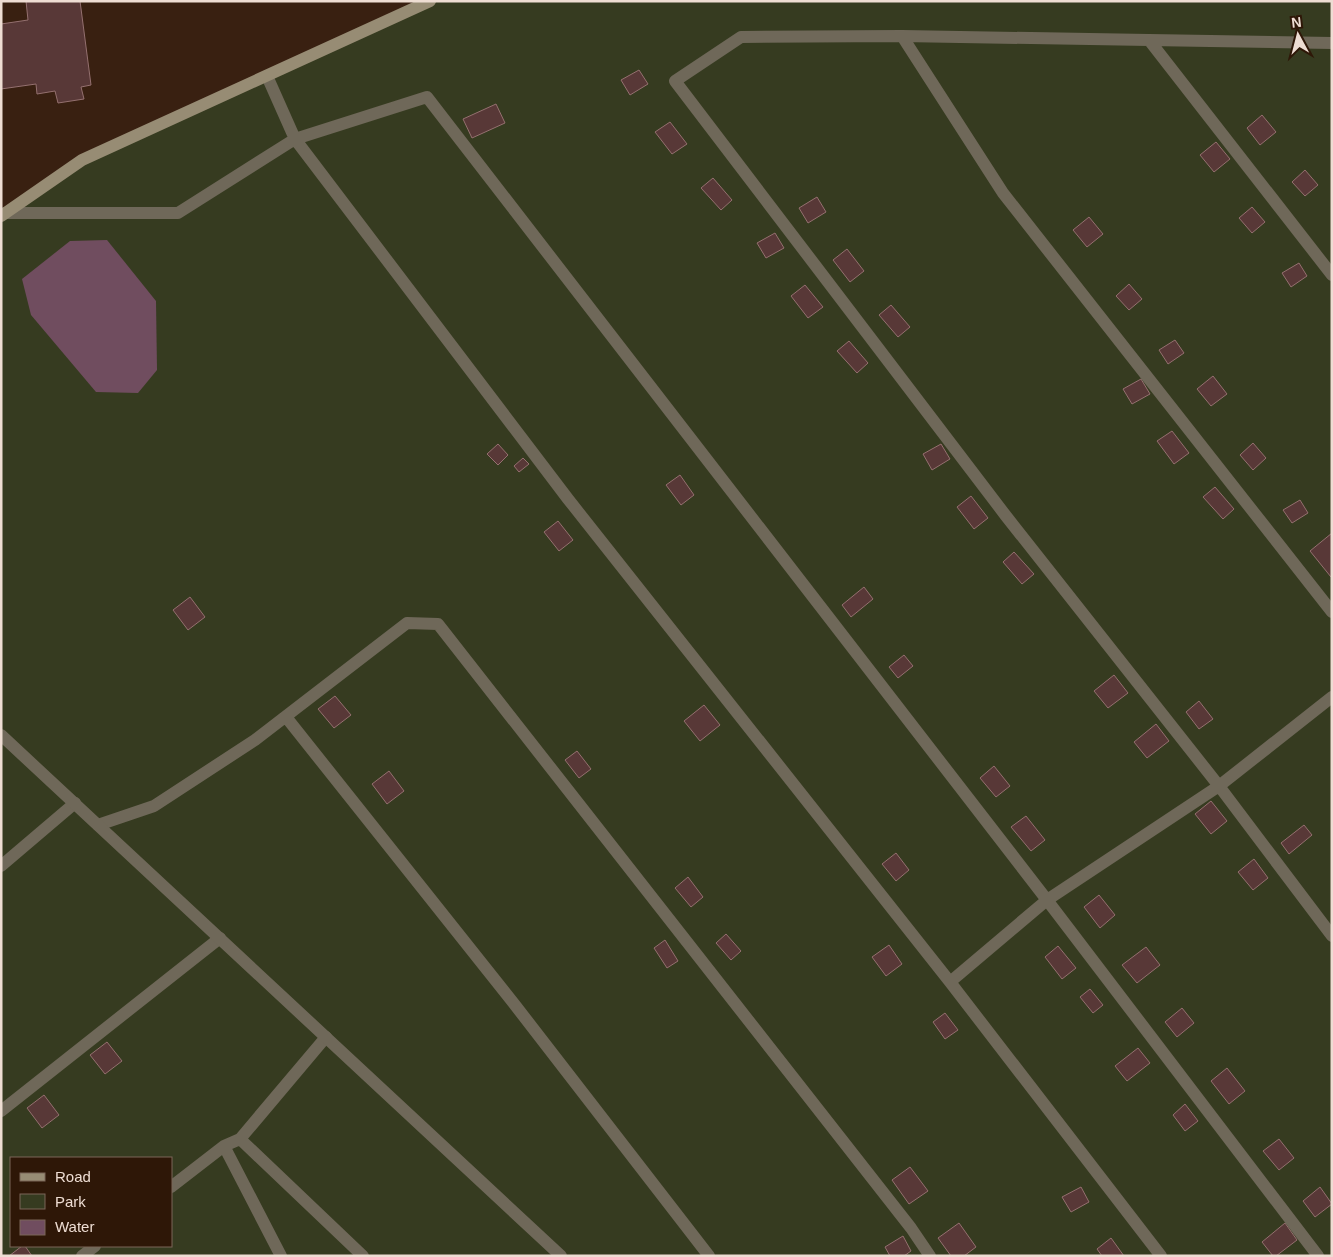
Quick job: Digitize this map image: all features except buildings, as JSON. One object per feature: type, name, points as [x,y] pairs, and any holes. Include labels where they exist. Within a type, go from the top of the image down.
[{"type":"street","points":[[3,214],[82,160],[430,1]]},
{"type":"street","points":[[902,36],[1003,193],[1332,612]]},
{"type":"street","points":[[1332,43],[902,36],[741,37],[675,81],[1006,516],[1218,786],[1332,936]]},
{"type":"street","points":[[1149,40],[1332,275]]},
{"type":"street","points":[[267,76],[295,139],[568,499],[950,982],[1161,1256]]},
{"type":"street","points":[[3,214],[178,213],[295,139],[426,97],[1047,900],[1318,1256]]},
{"type":"street","points":[[98,824],[154,806],[255,740],[407,622],[438,624],[911,1228],[930,1256]]},
{"type":"street","points":[[950,982],[1047,900],[1218,786],[1332,697]]},
{"type":"street","points":[[286,717],[515,1005],[709,1256]]},
{"type":"street","points":[[1,735],[561,1256]]},
{"type":"street","points":[[1,866],[75,803]]},
{"type":"street","points":[[1,1111],[220,938]]},
{"type":"street","points":[[172,1186],[224,1146],[240,1139],[326,1037]]},
{"type":"street","points":[[240,1139],[363,1256]]},
{"type":"street","points":[[224,1146],[281,1256]]},
{"type":"street","points":[[82,1256],[94,1247]]},
{"type":"green space","points":[[430,1],[1332,1],[1332,1256],[1,1256],[1,216],[82,160]]},
{"type":"water","points":[[107,240],[156,301],[157,370],[138,393],[96,392],[31,315],[22,279],[70,241]]}]
